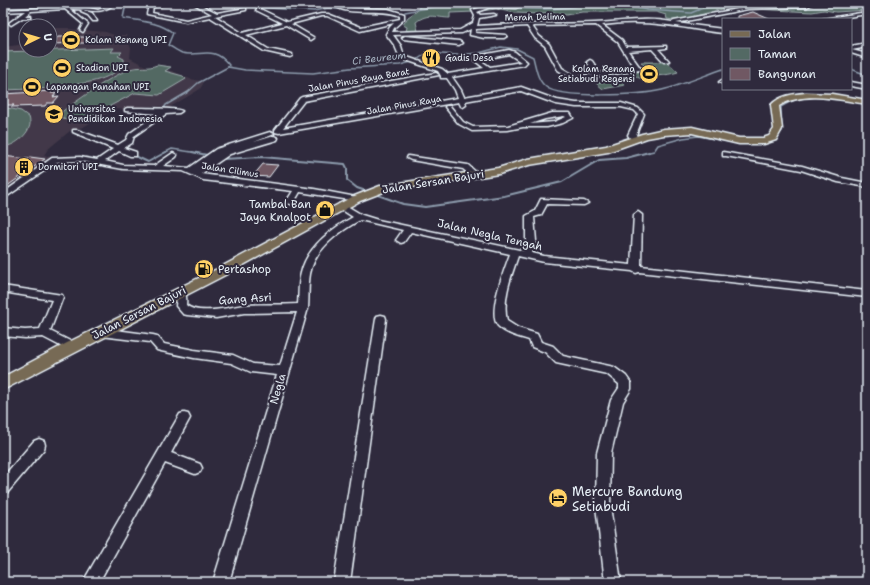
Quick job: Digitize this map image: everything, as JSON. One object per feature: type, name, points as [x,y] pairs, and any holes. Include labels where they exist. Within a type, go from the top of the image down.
[{"type":"main road","name":"Jalan Sersan Bajuri","points":[[3,384],[342,206],[371,193],[499,171],[528,162],[614,148],[635,139],[664,132],[692,130],[739,141],[764,141],[773,138],[778,129],[775,105],[787,98],[822,97],[867,102]]},
{"type":"street","points":[[11,24],[21,17],[34,3]]},
{"type":"street","points":[[3,11],[66,8],[85,3]]},
{"type":"street","points":[[76,6],[98,11],[109,7],[113,3]]},
{"type":"street","points":[[176,3],[151,6],[149,14],[186,21],[244,9]]},
{"type":"street","points":[[194,3],[217,15]]},
{"type":"street","points":[[294,3],[337,5],[410,3]]},
{"type":"street","points":[[478,16],[474,11],[486,7],[514,7],[506,3]]},
{"type":"street","points":[[668,23],[748,8],[807,6],[810,4],[809,3]]},
{"type":"street","points":[[324,4],[331,7],[337,5],[356,11],[394,12],[402,15],[402,19]]},
{"type":"street","points":[[76,6],[90,14],[95,20]]},
{"type":"street","points":[[66,8],[86,24],[83,30]]},
{"type":"street","points":[[258,9],[311,38]]},
{"type":"street","points":[[832,18],[867,13]]},
{"type":"street","points":[[240,35],[286,23],[327,15],[358,29],[402,19]]},
{"type":"street","points":[[478,16],[494,15]]},
{"type":"street","points":[[211,16],[266,50],[290,55]]},
{"type":"street","points":[[478,16],[473,25],[473,35],[504,36]]},
{"type":"street","points":[[21,17],[29,17]]},
{"type":"street","points":[[389,35],[392,27],[402,19]]},
{"type":"street","name":"Merah Delima","points":[[473,25],[597,24],[638,21],[668,23]]},
{"type":"street","points":[[668,23],[697,29],[722,31]]},
{"type":"street","points":[[458,24],[473,25]]},
{"type":"street","points":[[528,24],[537,37],[547,44],[560,69],[568,74],[596,75],[638,69],[630,59],[626,49],[620,41],[597,24]]},
{"type":"street","points":[[389,35],[462,31],[463,29],[473,25]]},
{"type":"street","points":[[428,40],[433,32]]},
{"type":"street","points":[[389,35],[459,43]]},
{"type":"street","name":"Jalan Pinus Raya Barat","points":[[389,35],[398,46],[400,54],[405,59],[440,70],[445,76],[459,103]]},
{"type":"street","points":[[852,50],[867,44]]},
{"type":"street","points":[[654,48],[666,60]]},
{"type":"street","points":[[626,49],[664,48]]},
{"type":"street","points":[[852,50],[867,56]]},
{"type":"street","points":[[445,76],[490,70],[522,64],[524,62],[509,52],[478,57],[477,60],[490,70]]},
{"type":"street","points":[[590,62],[596,75]]},
{"type":"street","name":"Jalan Pinus Raya Barat","points":[[276,134],[302,99],[436,75]]},
{"type":"street","points":[[852,84],[867,87]]},
{"type":"street","name":"Jalan Pinus Raya","points":[[276,134],[226,153],[198,172],[192,170],[219,151],[276,134],[442,107],[527,91],[549,100],[568,104],[621,105],[636,109],[641,114],[632,135],[635,139]]},
{"type":"street","name":"Jalan Pinus Raya","points":[[442,107],[459,103]]},
{"type":"street","points":[[442,107],[461,123],[472,129],[508,128],[523,125],[538,126],[563,121],[570,118],[568,114],[561,113],[528,121],[523,125]]},
{"type":"street","points":[[127,110],[164,112],[179,111]]},
{"type":"street","points":[[99,162],[129,141],[130,135],[164,112]]},
{"type":"street","points":[[76,131],[133,154]]},
{"type":"street","points":[[726,154],[802,168],[841,180],[867,185]]},
{"type":"street","points":[[157,167],[173,155]]},
{"type":"street","points":[[412,158],[465,167],[475,175]]},
{"type":"street","name":"Jalan Cilimus","points":[[3,197],[58,159],[80,159],[124,167],[184,169],[203,178],[298,189],[356,199]]},
{"type":"street","points":[[290,202],[298,189]]},
{"type":"street","points":[[527,256],[531,241],[530,216],[538,213],[544,201],[584,203]]},
{"type":"street","name":"Jalan Negla Tengah","points":[[342,206],[360,217],[408,230],[467,241],[544,259],[867,294]]},
{"type":"street","points":[[636,270],[638,215]]},
{"type":"street","name":"Negla","points":[[221,582],[303,308],[307,270],[315,254],[331,234],[360,217]]},
{"type":"street","points":[[401,240],[408,230]]},
{"type":"street","points":[[514,252],[503,290],[499,314],[502,323],[514,330],[533,337],[536,344],[549,349],[560,360],[610,370],[622,378],[625,383],[625,390],[617,400],[604,453],[603,506],[613,582]]},
{"type":"street","points":[[3,289],[58,297],[44,333]]},
{"type":"street","name":"Gang Asri","points":[[178,293],[182,295],[181,306],[187,311],[193,312],[216,314],[244,310],[303,308]]},
{"type":"street","points":[[342,582],[374,360],[382,319]]},
{"type":"street","points":[[3,332],[25,334],[44,333],[72,347]]},
{"type":"street","points":[[101,332],[153,339],[161,347],[194,354],[233,359],[251,368],[283,371]]},
{"type":"street","points":[[92,582],[184,418]]},
{"type":"street","points":[[3,487],[39,445]]},
{"type":"street","points":[[162,456],[195,468]]},
{"type":"shaded area","name":"Universitas Pendidikan Indonesia","points":[[58,28],[106,32],[114,35],[126,35],[125,42],[129,44],[131,48],[130,58],[149,68],[172,71],[190,79],[201,81],[203,84],[200,89],[170,107],[147,106],[139,110],[115,109],[83,127],[70,131],[48,149],[44,155],[50,157],[51,159],[3,196],[3,47],[18,45],[18,58],[58,58]]},
{"type":"green space","points":[[427,3],[634,3],[656,8],[696,3],[804,4],[753,5],[726,8],[674,20],[667,19],[666,15],[656,12],[582,12],[566,15],[557,13],[515,13],[496,9],[450,13],[450,18],[429,16],[416,22],[418,31],[406,31],[407,27],[403,25],[408,17],[417,11],[419,7]]},
{"type":"green space","points":[[819,3],[867,3],[867,10],[836,12],[824,10],[812,12],[755,9],[837,7]]},
{"type":"green space","name":"Stadion UPI","points":[[114,48],[111,52],[122,52],[118,56],[124,59],[124,65],[111,75],[96,81],[63,85],[59,88],[3,90],[3,52],[18,51],[18,58],[58,58],[58,50]]},
{"type":"green space","points":[[641,62],[667,62],[678,72],[639,78],[631,73],[648,70]]},
{"type":"green space","points":[[157,65],[171,67],[165,71],[183,76],[186,79],[159,95],[135,93],[89,117],[68,121],[59,115],[64,110],[113,77],[133,68]]},
{"type":"green space","points":[[617,80],[625,85],[603,89],[596,83]]},
{"type":"green space","points":[[3,107],[21,111],[29,117],[30,121],[29,128],[24,136],[16,143],[7,146],[3,146]]},
{"type":"building","points":[[753,12],[767,18],[737,18],[737,16]]},
{"type":"building","name":"Kolam Renang UPI","points":[[58,37],[92,37],[84,43],[58,44]]},
{"type":"building","points":[[52,91],[51,93],[56,93],[53,97],[59,96],[53,103],[47,103],[45,106],[11,107],[14,105],[3,105],[3,94]]},
{"type":"building","name":"Dormitori UPI","points":[[3,156],[28,159],[30,157],[45,159],[3,189]]},
{"type":"building","points":[[263,164],[278,165],[269,177],[253,176]]},
{"type":"waterway","name":"Ci Beureum","points":[[238,3],[254,7],[314,11],[328,8],[364,12]]},
{"type":"waterway","points":[[405,12],[454,3],[483,3]]},
{"type":"waterway","points":[[484,3],[518,8],[539,9],[600,3]]},
{"type":"waterway","points":[[604,3],[648,10],[691,13],[703,8],[739,3]]},
{"type":"waterway","points":[[819,3],[841,5],[867,3]]},
{"type":"waterway","name":"Ci Beureum","points":[[126,4],[123,18],[150,22],[162,26],[173,33],[168,45],[182,53],[212,53],[223,59],[229,65],[228,67]]},
{"type":"waterway","name":"Ci Beureum","points":[[228,67],[245,70],[313,73],[350,68],[400,65],[415,61],[427,53],[456,55],[479,53],[501,47],[517,49],[533,57],[539,77],[546,87],[554,91],[584,95],[652,92],[685,83],[722,69]]},
{"type":"waterway","points":[[162,111],[166,105],[188,92],[198,83],[228,67]]},
{"type":"waterway","name":"Ci Beureum","points":[[852,69],[867,75]]},
{"type":"waterway","points":[[776,137],[782,131],[781,107],[791,101],[801,98],[823,97],[867,104]]},
{"type":"waterway","points":[[646,153],[654,151],[658,145],[683,138],[698,136],[735,143]]},
{"type":"waterway","points":[[166,152],[172,149],[194,152]]},
{"type":"waterway","points":[[133,155],[148,162],[166,152]]},
{"type":"waterway","points":[[194,152],[198,153]]},
{"type":"waterway","points":[[194,152],[207,155]]},
{"type":"waterway","points":[[375,194],[403,204],[425,207],[504,196],[562,182],[599,160],[626,158],[646,153]]},
{"type":"waterway","points":[[223,159],[262,157],[345,164],[347,168],[347,180],[357,188],[369,192]]},
{"type":"place","name":"Kolam Renang UPI","points":[[71,40]]},
{"type":"place","name":"Gadis Desa","points":[[431,58]]},
{"type":"place","name":"Stadion UPI","points":[[62,68]]},
{"type":"place","name":"Kolam Renang Setiabudi Regensi","points":[[649,74]]},
{"type":"place","name":"Lapangan Panahan UPI","points":[[32,87]]},
{"type":"place","name":"Universitas Pendidikan Indonesia","points":[[54,114]]},
{"type":"place","name":"Dormitori UPI","points":[[24,167]]},
{"type":"place","name":"Tambal Ban Jaya Knalpot","points":[[325,210]]},
{"type":"place","name":"Pertashop","points":[[204,269]]},
{"type":"place","name":"Mercure Bandung Setiabudi","points":[[558,498]]}]
